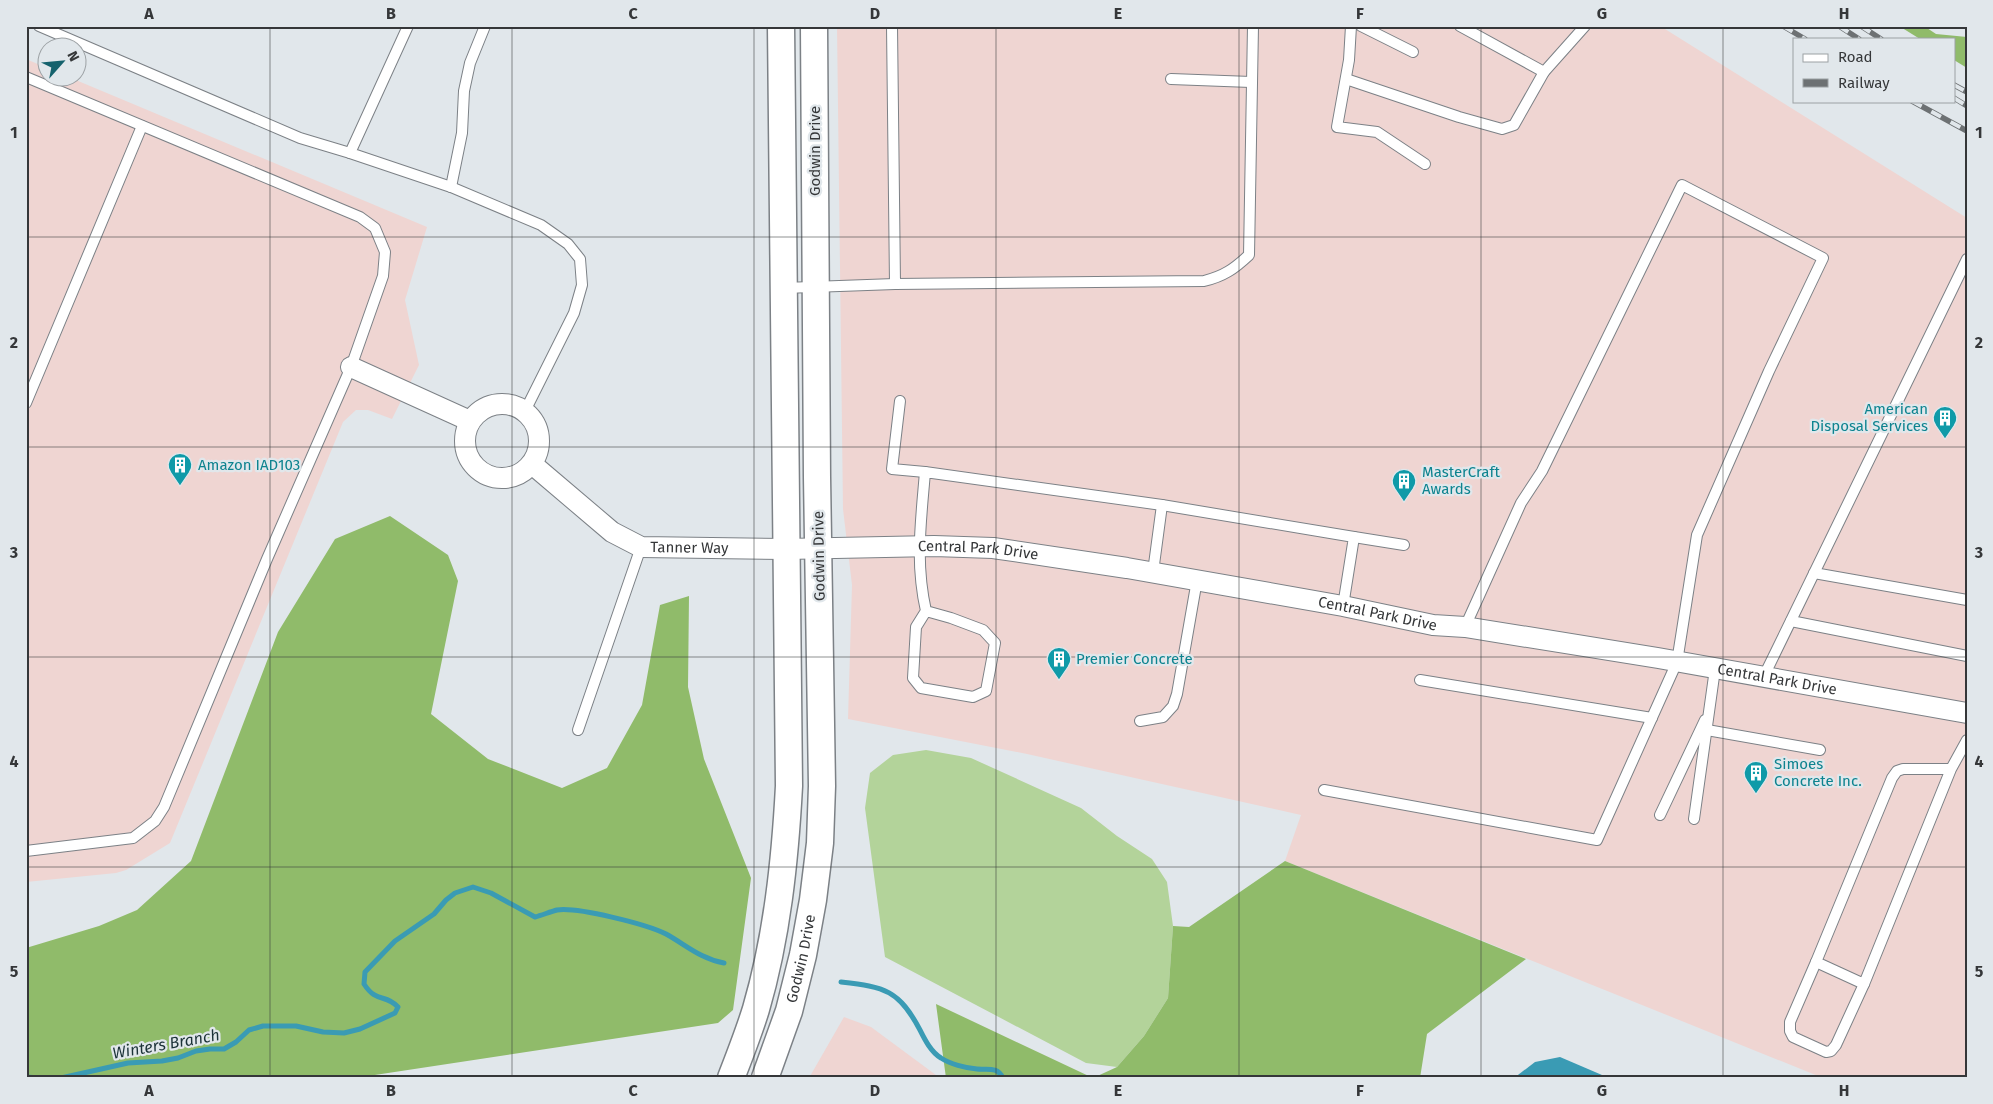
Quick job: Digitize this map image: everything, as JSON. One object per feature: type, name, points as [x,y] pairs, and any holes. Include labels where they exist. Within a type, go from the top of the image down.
[{"type":"street","name":"Godwin Drive","points":[[731,1078],[755,1010],[768,957],[781,890],[786,850],[789,786],[781,26]]},
{"type":"street","name":"Godwin Drive","points":[[765,1078],[782,1033],[803,956],[813,900],[820,843],[822,786],[814,26]]},
{"type":"street","points":[[351,367],[470,421]]},
{"type":"street","points":[[503,404],[514,406],[524,412],[532,420],[538,431],[537,454],[532,464],[524,472],[512,478],[499,479],[487,476],[476,469],[468,458],[464,446],[465,433],[470,421],[490,405],[503,404]]},
{"type":"street","name":"Tanner Way","points":[[532,464],[612,532],[641,547],[786,550]]},
{"type":"street","name":"Central Park Drive","points":[[786,550],[918,547],[993,548],[1153,572],[1343,606],[1433,625],[1465,627],[1967,713]]},
{"type":"lane","points":[[39,26],[300,138],[451,187],[541,225],[568,244],[580,259],[582,286],[574,313],[524,412]]},
{"type":"lane","points":[[350,153],[408,26]]},
{"type":"lane","points":[[451,187],[462,133],[464,91],[470,63],[485,26]]},
{"type":"lane","points":[[892,26],[895,284]]},
{"type":"lane","points":[[783,288],[895,284],[1204,281],[1220,277],[1236,267],[1249,255],[1253,26]]},
{"type":"lane","points":[[1351,26],[1349,60],[1337,127],[1377,132],[1425,164]]},
{"type":"lane","points":[[1361,26],[1413,52]]},
{"type":"lane","points":[[1460,26],[1544,72]]},
{"type":"lane","points":[[1346,79],[1459,117],[1502,128],[1514,125],[1544,72],[1585,26]]},
{"type":"lane","points":[[26,77],[360,217],[375,228],[385,252],[383,276],[351,367],[164,807],[155,822],[133,838],[26,851]]},
{"type":"lane","points":[[1171,79],[1251,82]]},
{"type":"lane","points":[[26,403],[142,126]]},
{"type":"lane","points":[[1324,790],[1596,840],[1677,662],[1696,535],[1768,371],[1823,258],[1682,185],[1542,471],[1521,503],[1465,627]]},
{"type":"lane","points":[[1763,678],[1967,259]]},
{"type":"lane","points":[[900,401],[892,469],[1162,505],[1404,545]]},
{"type":"lane","points":[[925,472],[918,547],[920,586],[926,612],[916,627],[913,678],[921,688],[973,697],[986,691],[995,643],[983,630],[951,618],[926,612]]},
{"type":"lane","points":[[1153,572],[1162,505]]},
{"type":"lane","points":[[1343,606],[1354,537]]},
{"type":"lane","points":[[578,730],[641,547]]},
{"type":"lane","points":[[1814,573],[1967,600]]},
{"type":"lane","points":[[1140,721],[1163,717],[1173,706],[1177,694],[1197,580]]},
{"type":"lane","points":[[1791,621],[1967,656]]},
{"type":"lane","points":[[1694,820],[1716,669]]},
{"type":"lane","points":[[1420,680],[1652,718]]},
{"type":"lane","points":[[1660,815],[1710,710]]},
{"type":"lane","points":[[1707,730],[1820,750]]},
{"type":"lane","points":[[1951,769],[1903,769],[1897,771],[1790,1022],[1790,1031],[1793,1037],[1826,1052],[1831,1051],[1836,1045],[1864,984],[1951,769],[1967,740]]},
{"type":"lane","points":[[1816,962],[1864,984]]},
{"type":"shaded area","points":[[837,26],[1665,26],[1665,29],[1967,218],[1967,1078],[1823,1078],[1285,861],[1301,815],[1027,754],[848,719],[852,585],[843,509]]},
{"type":"shaded area","points":[[26,59],[38,64],[38,88],[88,88],[88,85],[427,227],[405,300],[419,365],[392,419],[368,410],[356,410],[343,422],[170,843],[126,870],[116,873],[26,882]]},
{"type":"shaded area","points":[[844,1017],[871,1027],[940,1078],[809,1078]]},
{"type":"green space","points":[[1899,26],[1924,26],[1936,34],[1967,37],[1967,68],[1956,61],[1956,38],[1918,38]]},
{"type":"green space","points":[[390,516],[448,555],[458,581],[431,714],[488,759],[562,788],[607,768],[642,705],[660,605],[689,596],[688,687],[704,759],[751,878],[733,1010],[718,1023],[355,1078],[26,1078],[26,948],[99,926],[137,910],[191,861],[278,632],[335,539]]},
{"type":"green space","points":[[926,750],[971,758],[1081,808],[1117,836],[1152,859],[1167,882],[1173,926],[1168,998],[1144,1036],[1117,1067],[1086,1063],[885,957],[865,808],[870,773],[893,755]]},
{"type":"green space","points":[[1285,861],[1526,959],[1427,1034],[1420,1078],[1093,1078],[1117,1067],[1144,1036],[1168,998],[1173,926],[1189,927]]},
{"type":"green space","points":[[936,1004],[1093,1078],[946,1078]]},
{"type":"water","points":[[1560,1057],[1609,1078],[1514,1078],[1535,1062]]},
{"type":"waterway","name":"Winters Branch","points":[[61,1078],[128,1063],[162,1061],[178,1058],[196,1051],[224,1049],[236,1042],[249,1030],[263,1026],[296,1026],[323,1032],[344,1033],[360,1029],[395,1013],[398,1007],[389,1000],[373,994],[364,984],[365,972],[395,941],[434,914],[446,900],[455,893],[473,887],[491,893],[535,917],[557,910],[580,911],[612,917],[643,926],[666,934],[694,951],[724,963]]},
{"type":"waterway","name":"Winters Branch","points":[[841,982],[869,986],[889,993],[905,1006],[929,1046],[937,1055],[963,1067],[995,1070],[1003,1078]]},
{"type":"waterway","name":"Winters Branch","points":[[26,1077],[40,1078]]},
{"type":"railway","points":[[1783,26],[1803,38]]},
{"type":"railway","points":[[1839,26],[1857,38]]},
{"type":"railway","points":[[1861,26],[1879,38]]},
{"type":"railway","points":[[1956,86],[1967,92]]},
{"type":"railway","points":[[1956,99],[1967,106]]},
{"type":"railway","points":[[1914,102],[1967,131]]},
{"type":"place","name":"American Disposal Services","points":[[1945,439]]},
{"type":"place","name":"Amazon IAD103","points":[[180,486]]},
{"type":"place","name":"MasterCraft Awards","points":[[1404,502]]},
{"type":"place","name":"Premier Concrete","points":[[1059,680]]},
{"type":"place","name":"Simoes Concrete Inc.","points":[[1756,794]]}]
